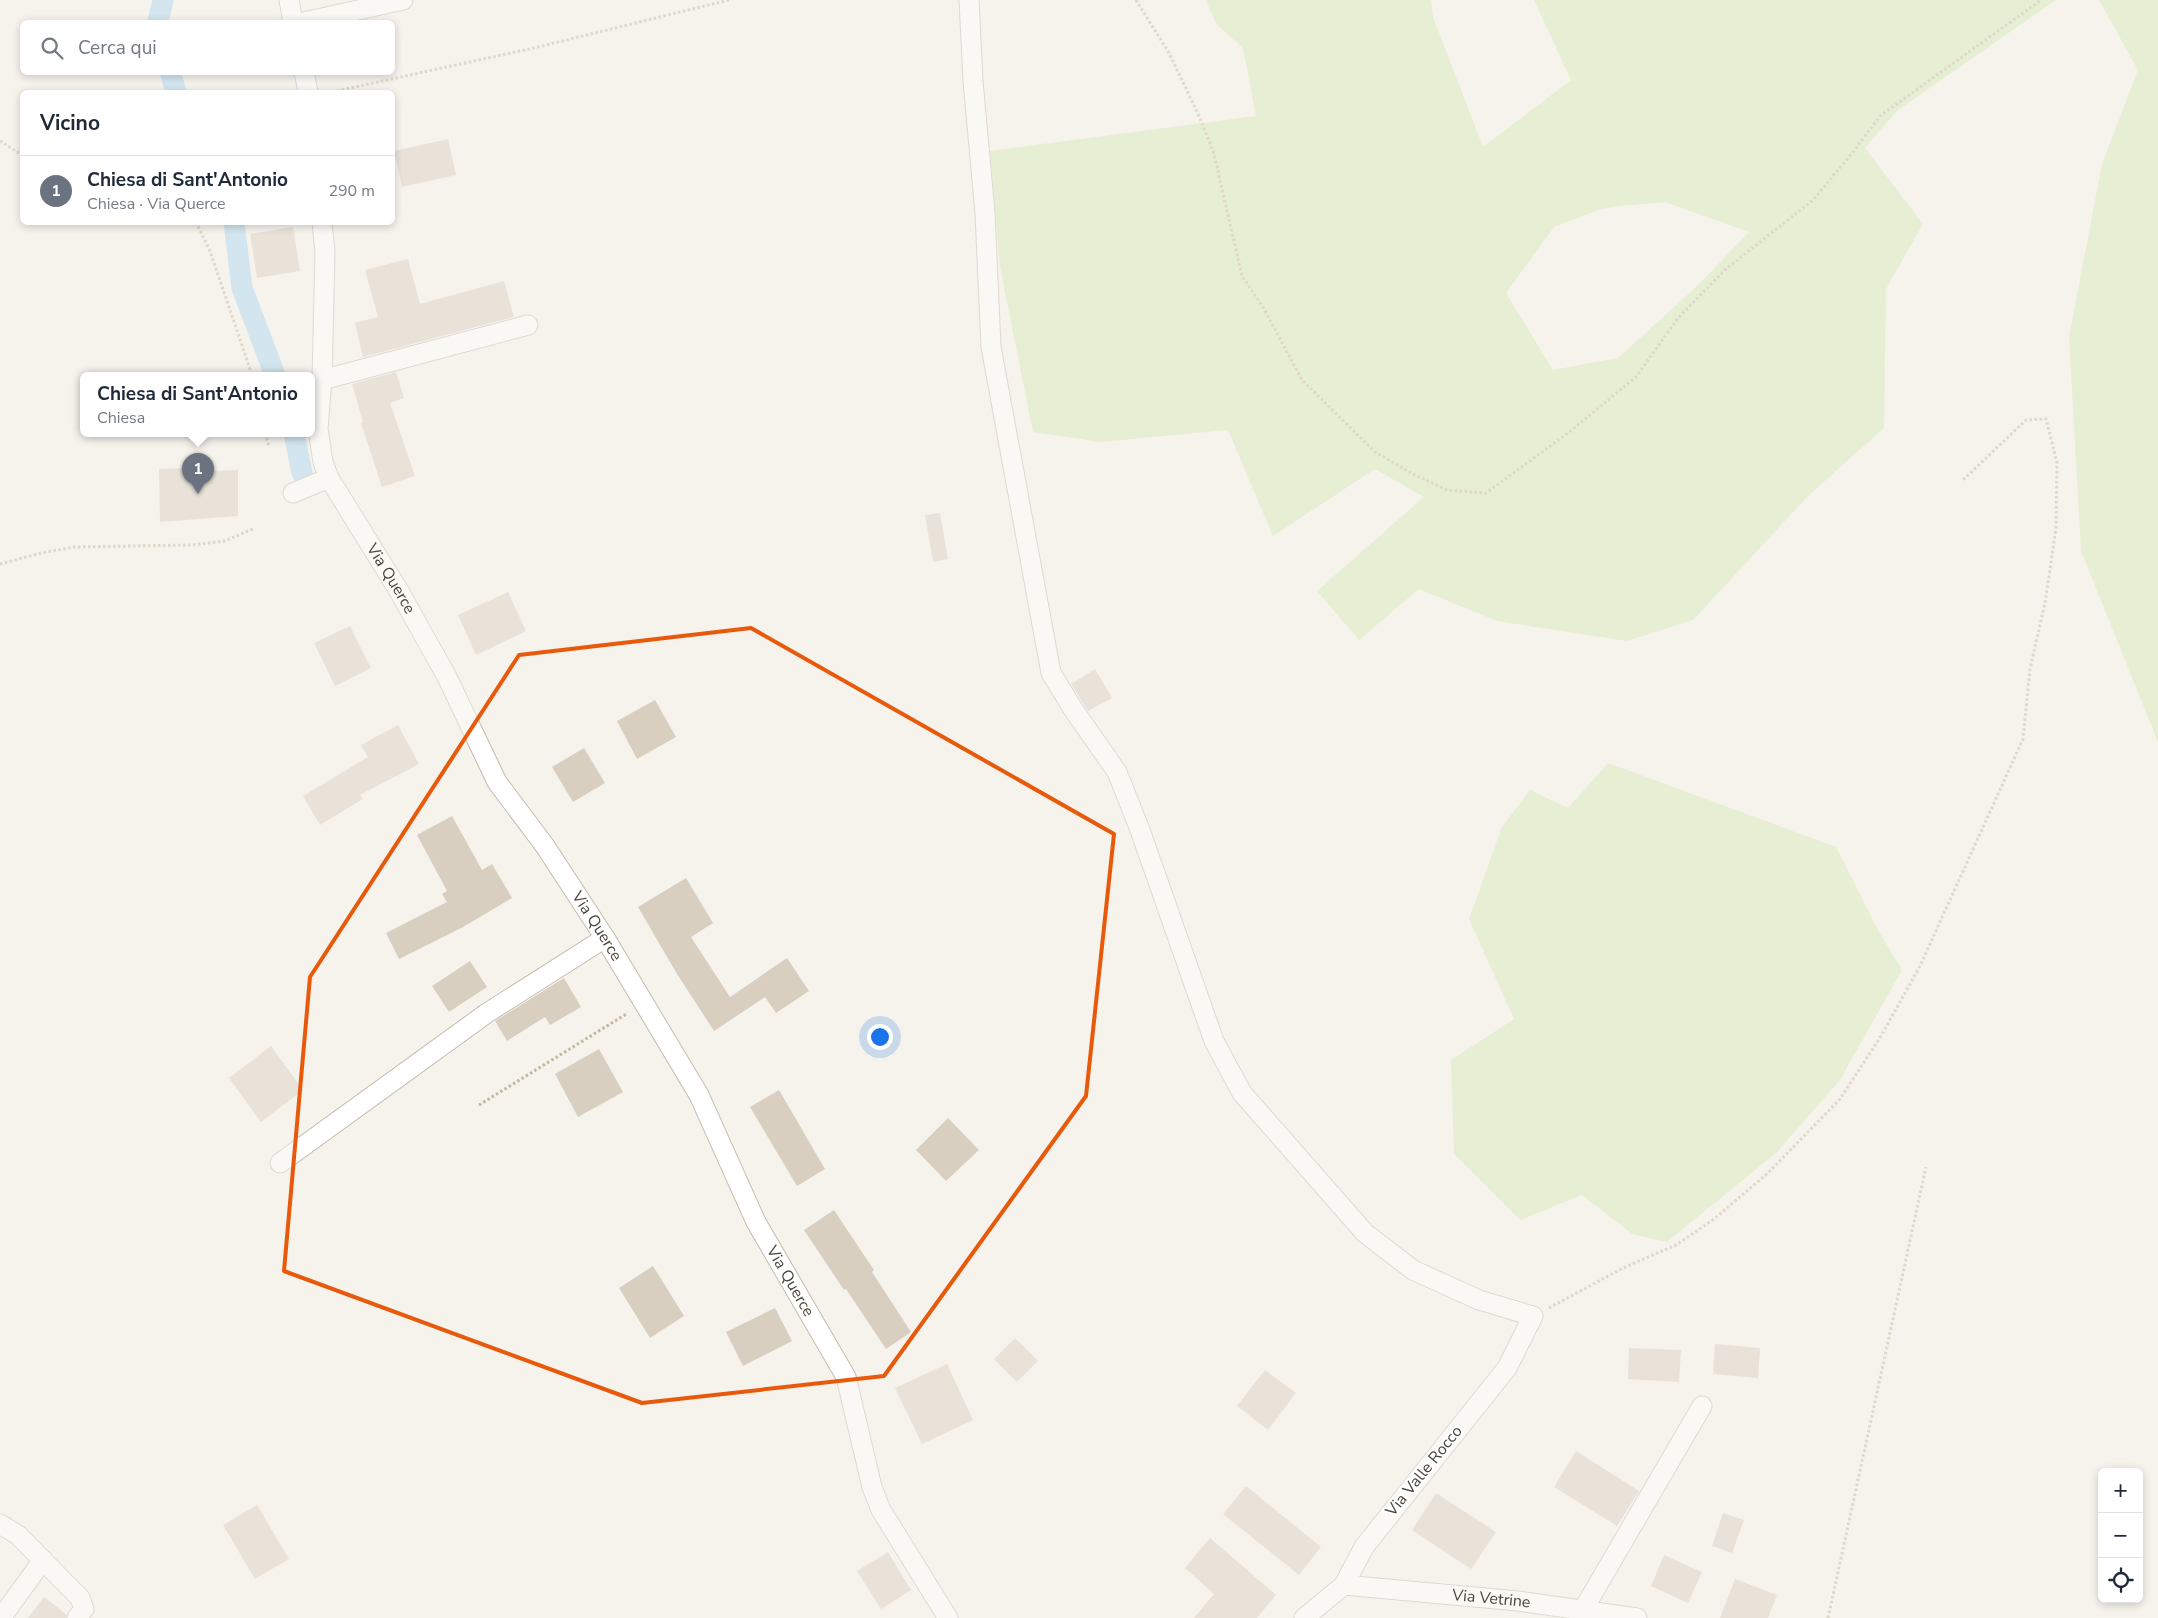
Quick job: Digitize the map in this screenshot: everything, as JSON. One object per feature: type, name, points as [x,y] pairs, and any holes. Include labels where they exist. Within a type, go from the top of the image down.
[{"type":"street","points":[[289,0],[294,20]]},
{"type":"street","points":[[313,20],[403,0]]},
{"type":"street","points":[[969,0],[973,81],[985,213],[991,347],[1051,673],[1073,709],[1117,772],[1140,830],[1214,1041],[1242,1093],[1365,1233],[1414,1270],[1479,1300],[1533,1316]]},
{"type":"street","points":[[305,75],[308,90]]},
{"type":"street","name":"Via Querce","points":[[322,225],[325,252],[322,380],[318,429],[329,478],[399,591],[447,677],[497,782],[545,846],[605,938],[699,1095],[756,1222],[846,1377],[872,1487],[881,1510],[948,1618]]},
{"type":"street","points":[[322,380],[528,325]]},
{"type":"street","points":[[293,493],[329,478]]},
{"type":"street","points":[[280,1163],[487,1013],[605,938]]},
{"type":"street","name":"Via Valle Rocco","points":[[1304,1618],[1344,1585],[1364,1547],[1507,1368],[1533,1316]]},
{"type":"street","points":[[1582,1610],[1702,1406]]},
{"type":"street","points":[[0,1524],[18,1536],[80,1598],[84,1609],[77,1618]]},
{"type":"street","points":[[1,1618],[43,1560]]},
{"type":"street","name":"Via Vetrine","points":[[1344,1585],[1518,1601],[1637,1618]]},
{"type":"path","points":[[341,90],[534,48],[729,0]]},
{"type":"path","points":[[1136,0],[1169,54],[1200,118],[1216,163],[1242,276],[1263,307],[1302,380],[1375,452],[1411,473],[1447,490],[1486,493],[1568,433],[1636,377],[1678,318],[1726,269],[1813,200],[1880,116],[2041,0]]},
{"type":"path","points":[[0,141],[20,154]]},
{"type":"path","points":[[197,225],[210,251],[251,372]]},
{"type":"path","points":[[1533,1316],[1584,1291],[1623,1268],[1676,1246],[1714,1219],[1768,1172],[1840,1099],[1881,1036],[1920,966],[2023,739],[2030,669],[2045,602],[2056,528],[2056,463],[2046,419],[2026,420],[1962,480]]},
{"type":"path","points":[[267,437],[269,448]]},
{"type":"path","points":[[0,564],[42,553],[74,548],[192,545],[225,541],[255,528]]},
{"type":"path","points":[[479,1105],[644,1003]]},
{"type":"path","points":[[1828,1618],[1926,1167]]},
{"type":"highlighted area","points":[[751,628],[1114,834],[1086,1096],[884,1376],[642,1403],[284,1271],[310,977],[519,655]]},
{"type":"green space","points":[[1206,0],[1431,0],[1433,17],[1483,147],[1571,80],[1534,0],[2056,0],[1897,111],[1865,148],[1923,224],[1886,289],[1884,428],[1808,496],[1693,620],[1627,641],[1497,621],[1419,589],[1359,640],[1317,591],[1424,497],[1375,469],[1273,536],[1228,430],[1101,442],[1033,432],[1000,267],[990,151],[1256,116],[1243,48],[1216,24]],"holes":[[[1665,202],[1749,232],[1697,286],[1618,358],[1553,370],[1506,293],[1554,227],[1598,210]]]},
{"type":"green space","points":[[2099,0],[2158,0],[2158,742],[2081,551],[2069,337],[2102,164],[2138,70]]},
{"type":"green space","points":[[1608,763],[1836,847],[1877,928],[1902,970],[1840,1080],[1776,1153],[1667,1242],[1632,1234],[1582,1195],[1520,1220],[1454,1154],[1451,1060],[1514,1019],[1469,919],[1502,827],[1530,790],[1568,808]]},
{"type":"building","points":[[448,139],[456,175],[402,187],[395,151]]},
{"type":"building","points":[[293,227],[300,271],[257,278],[250,234]]},
{"type":"building","points":[[408,259],[420,304],[504,281],[514,317],[363,357],[355,323],[378,317],[365,270]]},
{"type":"building","points":[[396,372],[404,398],[390,403],[415,476],[382,487],[361,423],[363,422],[352,384]]},
{"type":"building","points":[[211,467],[211,471],[238,470],[238,516],[160,522],[159,469]]},
{"type":"building","points":[[940,513],[948,559],[933,562],[925,515]]},
{"type":"building","points":[[508,592],[526,631],[476,655],[458,615]]},
{"type":"building","points":[[350,626],[371,668],[335,686],[314,643]]},
{"type":"building","points":[[1095,669],[1112,698],[1088,711],[1071,684]]},
{"type":"building","points":[[655,700],[676,737],[637,759],[617,721]]},
{"type":"building","points":[[398,725],[419,764],[360,795],[363,799],[320,825],[303,796],[368,757],[361,745]]},
{"type":"building","points":[[584,748],[605,783],[573,802],[552,767]]},
{"type":"building","points":[[452,816],[482,870],[492,864],[512,898],[463,927],[399,959],[386,933],[447,902],[442,894],[447,891],[417,835]]},
{"type":"building","points":[[686,878],[713,923],[691,937],[730,997],[787,958],[809,991],[776,1013],[765,997],[714,1031],[677,974],[638,907]]},
{"type":"building","points":[[470,961],[487,987],[449,1012],[432,986]]},
{"type":"building","points":[[564,978],[581,1007],[550,1025],[545,1017],[507,1041],[495,1021]]},
{"type":"building","points":[[271,1046],[303,1090],[261,1122],[229,1078]]},
{"type":"building","points":[[599,1049],[623,1092],[578,1117],[555,1074]]},
{"type":"building","points":[[779,1090],[825,1169],[797,1186],[750,1107]]},
{"type":"building","points":[[948,1118],[979,1150],[946,1181],[916,1150]]},
{"type":"building","points":[[834,1210],[874,1270],[872,1272],[911,1332],[886,1349],[804,1230]]},
{"type":"building","points":[[653,1266],[684,1316],[650,1338],[619,1288]]},
{"type":"building","points":[[775,1308],[792,1341],[743,1366],[726,1332]]},
{"type":"building","points":[[1015,1338],[1038,1361],[1017,1382],[994,1359]]},
{"type":"building","points":[[1715,1344],[1760,1348],[1758,1378],[1713,1374]]},
{"type":"building","points":[[1629,1348],[1681,1350],[1679,1382],[1628,1379]]},
{"type":"building","points":[[947,1364],[973,1420],[922,1444],[895,1388]]},
{"type":"building","points":[[1265,1370],[1296,1393],[1268,1430],[1237,1406]]},
{"type":"building","points":[[1576,1451],[1639,1491],[1617,1526],[1554,1487]]},
{"type":"building","points":[[1246,1486],[1321,1547],[1299,1575],[1223,1514]]},
{"type":"building","points":[[1436,1493],[1496,1532],[1471,1569],[1412,1530]]},
{"type":"building","points":[[257,1505],[289,1559],[255,1579],[223,1525]]},
{"type":"building","points":[[1723,1513],[1744,1520],[1732,1553],[1712,1546]]},
{"type":"building","points":[[1210,1538],[1276,1595],[1257,1618],[1194,1618],[1214,1594],[1185,1568]]},
{"type":"building","points":[[888,1552],[911,1590],[881,1609],[857,1571]]},
{"type":"building","points":[[1664,1555],[1702,1572],[1688,1603],[1651,1586]]},
{"type":"building","points":[[1735,1579],[1777,1595],[1768,1618],[1720,1618]]},
{"type":"building","points":[[44,1597],[67,1615],[66,1618],[28,1618]]},
{"type":"waterway","points":[[158,20],[163,0]]},
{"type":"waterway","points":[[171,75],[175,90]]},
{"type":"waterway","points":[[234,225],[242,288],[274,372]]},
{"type":"waterway","points":[[295,437],[302,473]]},
{"type":"place","name":"Chiesa di Sant'Antonio","points":[[198,494]]}]
